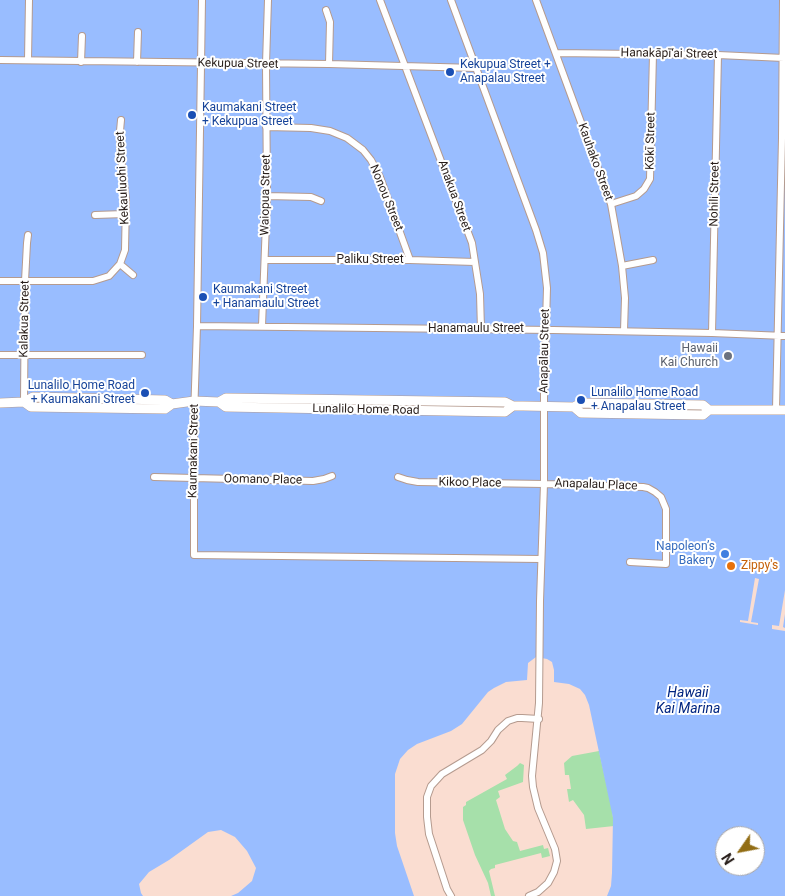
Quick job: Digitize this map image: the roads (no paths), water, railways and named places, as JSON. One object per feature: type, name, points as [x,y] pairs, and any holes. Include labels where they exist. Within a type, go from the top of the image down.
[{"type":"main road","name":"Lunalilo Home Road","points":[[0,403],[24,402],[33,397],[165,400],[172,404],[219,402],[226,407],[505,412],[513,406],[574,407],[581,413],[703,415],[709,410],[780,410]]},
{"type":"street","points":[[28,60],[29,0]]},
{"type":"street","name":"Kaumakani Street","points":[[202,0],[194,402],[194,555],[542,559]]},
{"type":"street","name":"Waiopua Street","points":[[262,326],[267,196],[266,64],[268,0]]},
{"type":"street","name":"Anakua Street","points":[[380,0],[472,243],[480,294],[480,330]]},
{"type":"street","name":"Anapālau Street","points":[[451,0],[536,230],[543,253],[547,288],[539,719],[532,766],[533,787],[538,808],[555,849],[557,861],[548,883],[538,892],[529,896]]},
{"type":"street","name":"Kauhako Street","points":[[536,0],[611,204],[622,266],[625,298],[624,331]]},
{"type":"street","points":[[780,410],[784,138],[783,0]]},
{"type":"street","points":[[326,10],[330,22],[329,64]]},
{"type":"street","points":[[137,62],[138,32]]},
{"type":"street","points":[[81,62],[82,36]]},
{"type":"street","name":"Hanakāpī‘ai Street","points":[[556,53],[718,54],[783,58]]},
{"type":"street","name":"Kōkī Street","points":[[611,204],[636,196],[644,189],[650,179],[652,54]]},
{"type":"street","name":"Nohili Street","points":[[712,333],[718,54]]},
{"type":"street","name":"Kekupua Street","points":[[0,60],[329,64],[476,68]]},
{"type":"street","name":"Kekauluohi Street","points":[[120,264],[125,250],[125,188],[120,149],[121,120]]},
{"type":"street","name":"Nonou Street","points":[[266,126],[330,130],[347,138],[363,150],[378,171],[410,260]]},
{"type":"street","points":[[267,196],[311,197],[321,201]]},
{"type":"street","points":[[95,215],[125,214]]},
{"type":"street","name":"Kalakua Street","points":[[24,402],[25,281],[28,235]]},
{"type":"street","name":"Paliku Street","points":[[265,260],[475,262]]},
{"type":"street","points":[[622,266],[653,260]]},
{"type":"street","points":[[0,281],[93,281],[109,276],[120,264],[133,275]]},
{"type":"street","name":"Hanamaulu Street","points":[[197,326],[624,331],[781,336]]},
{"type":"street","points":[[0,355],[142,355]]},
{"type":"street","name":"Oomano Place","points":[[154,477],[313,481],[332,476]]},
{"type":"street","name":"Kikoo Place","points":[[398,477],[418,482],[544,484]]},
{"type":"street","name":"Anapalau Place","points":[[544,484],[643,487],[657,494],[667,511],[666,564],[630,562]]},
{"type":"street","points":[[452,896],[447,889],[429,834],[427,817],[428,797],[431,786],[442,774],[482,750],[508,721],[522,718],[539,719]]},
{"type":"water","name":"Hawaii Kai Marina","points":[[0,0],[785,0],[785,896],[607,896],[611,886],[612,873],[613,818],[589,705],[580,689],[569,684],[554,682],[552,662],[536,657],[528,663],[527,680],[506,682],[494,688],[488,692],[462,724],[451,731],[417,744],[400,759],[395,774],[395,833],[397,846],[414,896],[231,896],[238,893],[252,881],[256,868],[247,851],[235,837],[221,830],[208,832],[149,872],[139,884],[143,896],[0,896]]},
{"type":"place","name":"Kekupua Street + Anapalau Street","points":[[450,72]]},
{"type":"place","name":"Kaumakani Street + Kekupua Street","points":[[192,115]]},
{"type":"place","name":"Kaumakani Street + Hanamaulu Street","points":[[203,297]]},
{"type":"place","name":"Hawaii Kai Church","points":[[728,356]]},
{"type":"place","name":"Lunalilo Home Road + Kaumakani Street","points":[[145,393]]},
{"type":"place","name":"Lunalilo Home Road + Anapalau Street","points":[[581,400]]},
{"type":"place","name":"Napoleon’s Bakery","points":[[725,554]]},
{"type":"place","name":"Zippy's","points":[[731,566]]}]
